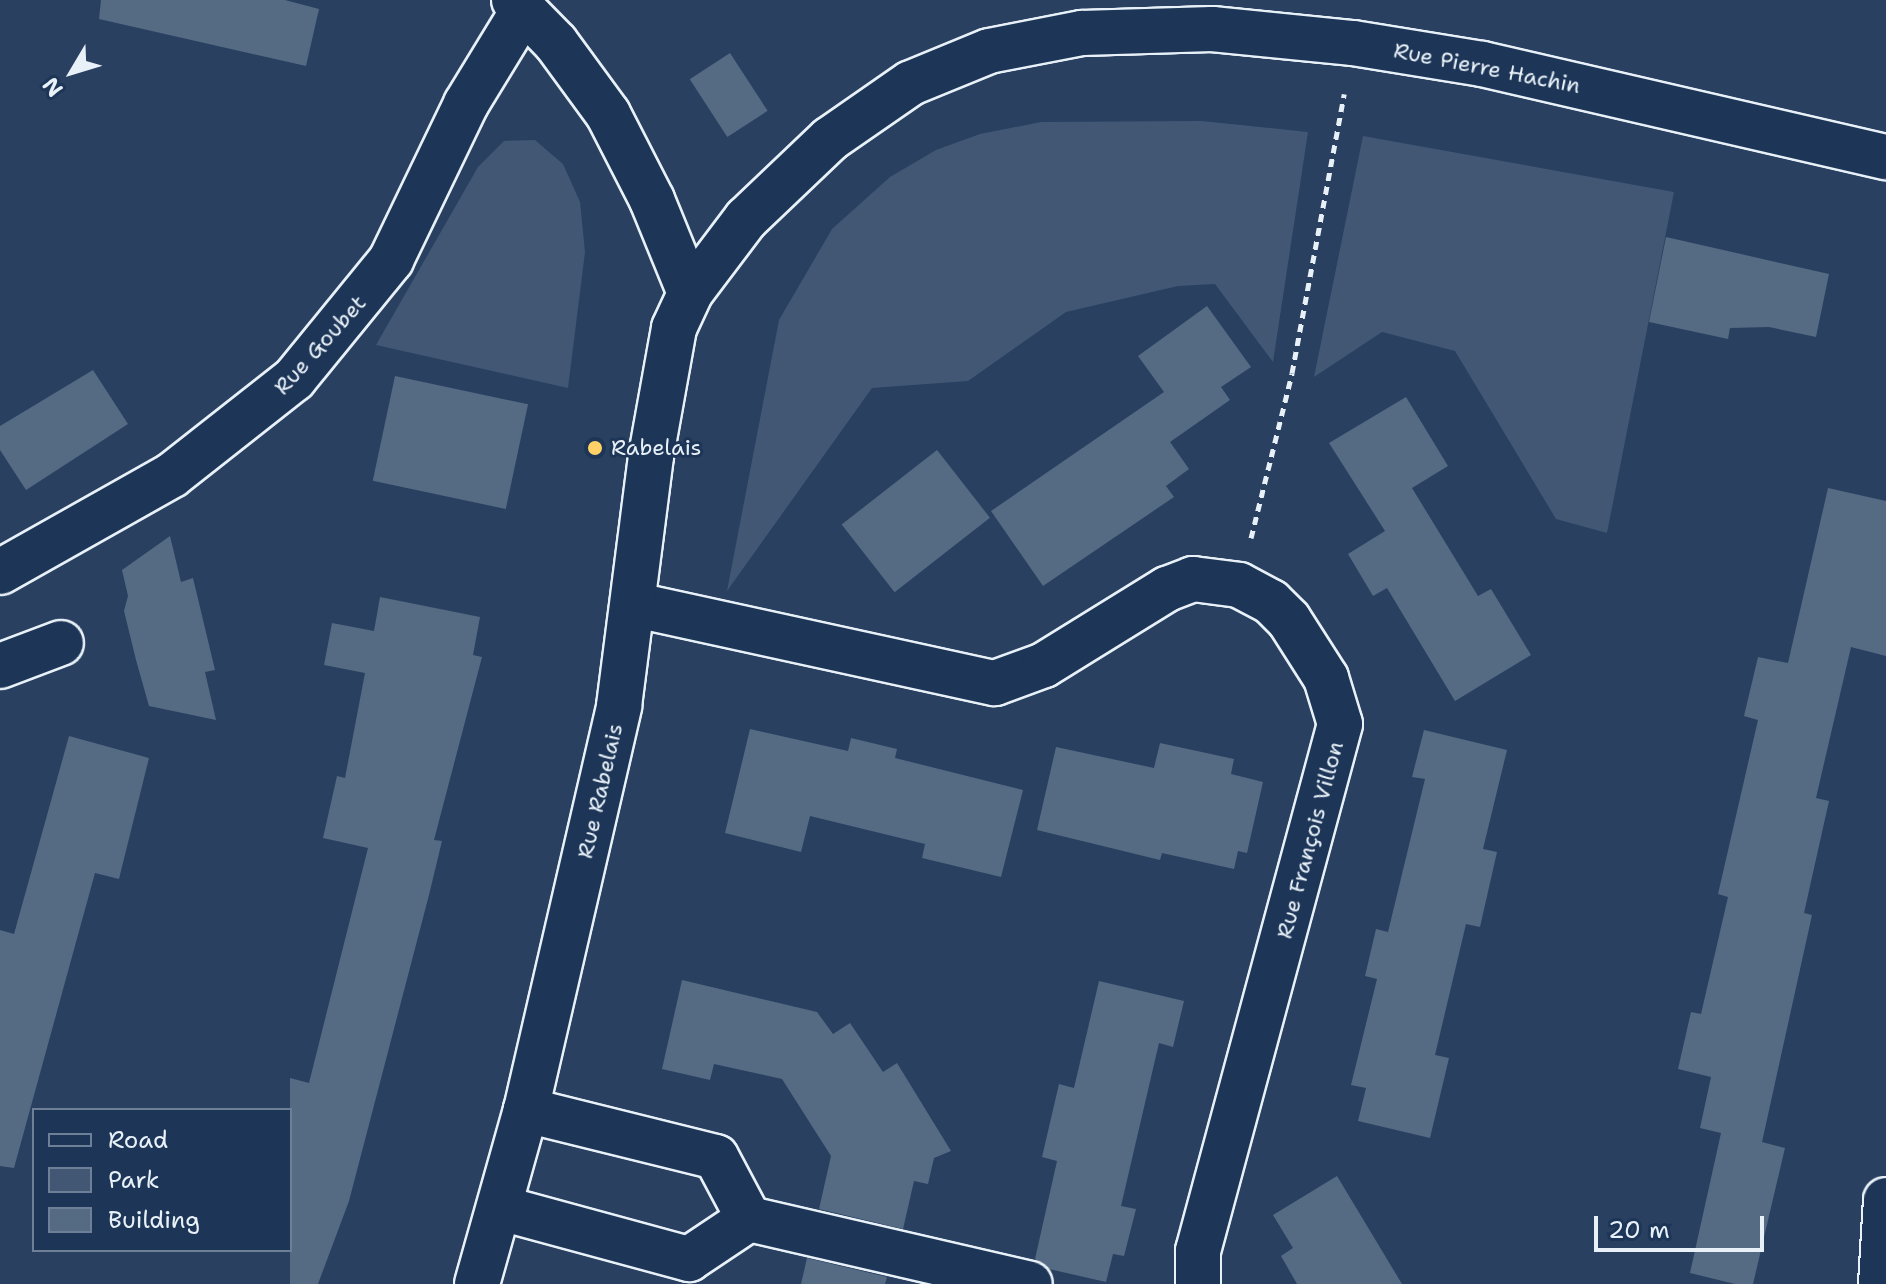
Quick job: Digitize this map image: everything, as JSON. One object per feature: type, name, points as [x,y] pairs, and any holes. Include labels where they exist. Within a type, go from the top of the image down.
[{"type":"street","points":[[519,4],[584,77],[608,114],[652,200],[690,293]]},
{"type":"street","name":"Rue Goubet","points":[[0,572],[172,475],[294,379],[391,260],[466,104],[519,4]]},
{"type":"street","name":"Rue Pierre Hachin","points":[[690,293],[779,183],[871,108],[951,64],[1077,16],[1353,43],[1557,80],[1886,157]]},
{"type":"street","name":"Rue Rabelais","points":[[477,1284],[501,1208],[526,1110],[619,706],[636,605],[653,442],[674,328],[690,293]]},
{"type":"street","name":"Rue François Villon","points":[[636,605],[995,683],[1044,665],[1167,589],[1193,579],[1239,585],[1271,602],[1289,620],[1326,678],[1340,724],[1198,1251],[1198,1284]]},
{"type":"street","points":[[0,666],[61,643]]},
{"type":"street","points":[[526,1110],[716,1157],[749,1219]]},
{"type":"street","points":[[1881,1284],[1886,1200]]},
{"type":"street","points":[[501,1208],[689,1259],[749,1219],[1030,1284]]},
{"type":"path","points":[[1239,585],[1292,373],[1353,43]]},
{"type":"green space","points":[[1202,121],[1308,132],[1273,362],[1215,284],[1178,286],[1066,312],[968,381],[872,388],[727,591],[779,320],[832,229],[890,177],[936,150],[980,134],[1041,122]]},
{"type":"green space","points":[[1363,136],[1674,192],[1607,533],[1556,519],[1455,351],[1382,332],[1314,377]]},
{"type":"green space","points":[[535,140],[563,164],[580,202],[585,252],[568,388],[376,345],[478,167],[504,141]]},
{"type":"building","points":[[101,0],[285,0],[319,9],[306,66],[99,19]]},
{"type":"building","points":[[730,53],[768,111],[727,137],[690,79]]},
{"type":"building","points":[[1666,237],[1829,274],[1816,337],[1769,327],[1730,328],[1728,339],[1649,322]]},
{"type":"building","points":[[1207,306],[1251,367],[1221,387],[1230,400],[1170,442],[1189,469],[1166,486],[1174,497],[1043,586],[991,511],[1164,392],[1138,356]]},
{"type":"building","points":[[93,370],[128,424],[26,490],[0,450],[0,426]]},
{"type":"building","points":[[395,376],[528,404],[506,509],[373,481]]},
{"type":"building","points":[[1406,397],[1448,466],[1412,488],[1478,596],[1491,589],[1531,655],[1455,701],[1387,588],[1373,596],[1348,554],[1385,531],[1329,443]]},
{"type":"building","points":[[937,450],[990,518],[895,592],[842,524]]},
{"type":"building","points":[[1828,488],[1886,501],[1886,656],[1851,647],[1816,798],[1829,801],[1804,913],[1812,915],[1762,1142],[1785,1148],[1753,1284],[1735,1284],[1690,1273],[1721,1133],[1700,1128],[1711,1077],[1678,1069],[1691,1012],[1701,1014],[1728,897],[1718,894],[1758,720],[1744,716],[1758,657],[1788,663]]},
{"type":"building","points":[[170,536],[181,582],[193,578],[215,670],[205,672],[216,720],[149,706],[136,660],[124,611],[128,596],[122,570]]},
{"type":"building","points":[[380,597],[480,617],[473,655],[482,657],[434,840],[442,841],[429,895],[349,1201],[318,1284],[290,1284],[290,1078],[309,1083],[368,848],[323,838],[337,776],[345,778],[365,673],[324,665],[332,623],[374,631]]},
{"type":"building","points":[[750,729],[848,751],[851,738],[897,749],[895,758],[1023,790],[1001,877],[922,858],[925,844],[810,816],[801,852],[725,833]]},
{"type":"building","points":[[1424,730],[1507,750],[1483,849],[1497,852],[1480,927],[1466,924],[1435,1055],[1449,1058],[1430,1138],[1358,1121],[1366,1088],[1351,1085],[1377,979],[1365,976],[1376,929],[1388,932],[1425,779],[1412,777]]},
{"type":"building","points":[[69,736],[149,758],[119,879],[95,873],[14,1168],[0,1166],[0,930],[14,934]]},
{"type":"building","points":[[1160,743],[1234,759],[1231,774],[1263,782],[1247,853],[1238,851],[1234,869],[1162,853],[1160,860],[1037,830],[1056,747],[1154,768]]},
{"type":"building","points":[[682,980],[817,1012],[833,1034],[850,1023],[883,1072],[897,1063],[951,1151],[934,1158],[928,1184],[914,1181],[903,1229],[819,1209],[831,1156],[782,1079],[714,1064],[710,1080],[662,1069]]},
{"type":"building","points":[[1099,981],[1184,1001],[1173,1047],[1159,1043],[1121,1206],[1136,1209],[1124,1256],[1113,1254],[1106,1282],[1049,1269],[1035,1259],[1057,1161],[1042,1157],[1059,1084],[1074,1088]]},
{"type":"building","points":[[1337,1176],[1402,1284],[1297,1284],[1281,1256],[1293,1248],[1273,1215]]},
{"type":"building","points":[[807,1258],[887,1277],[885,1284],[801,1284]]},
{"type":"place","name":"Rabelais","points":[[595,448]]}]
